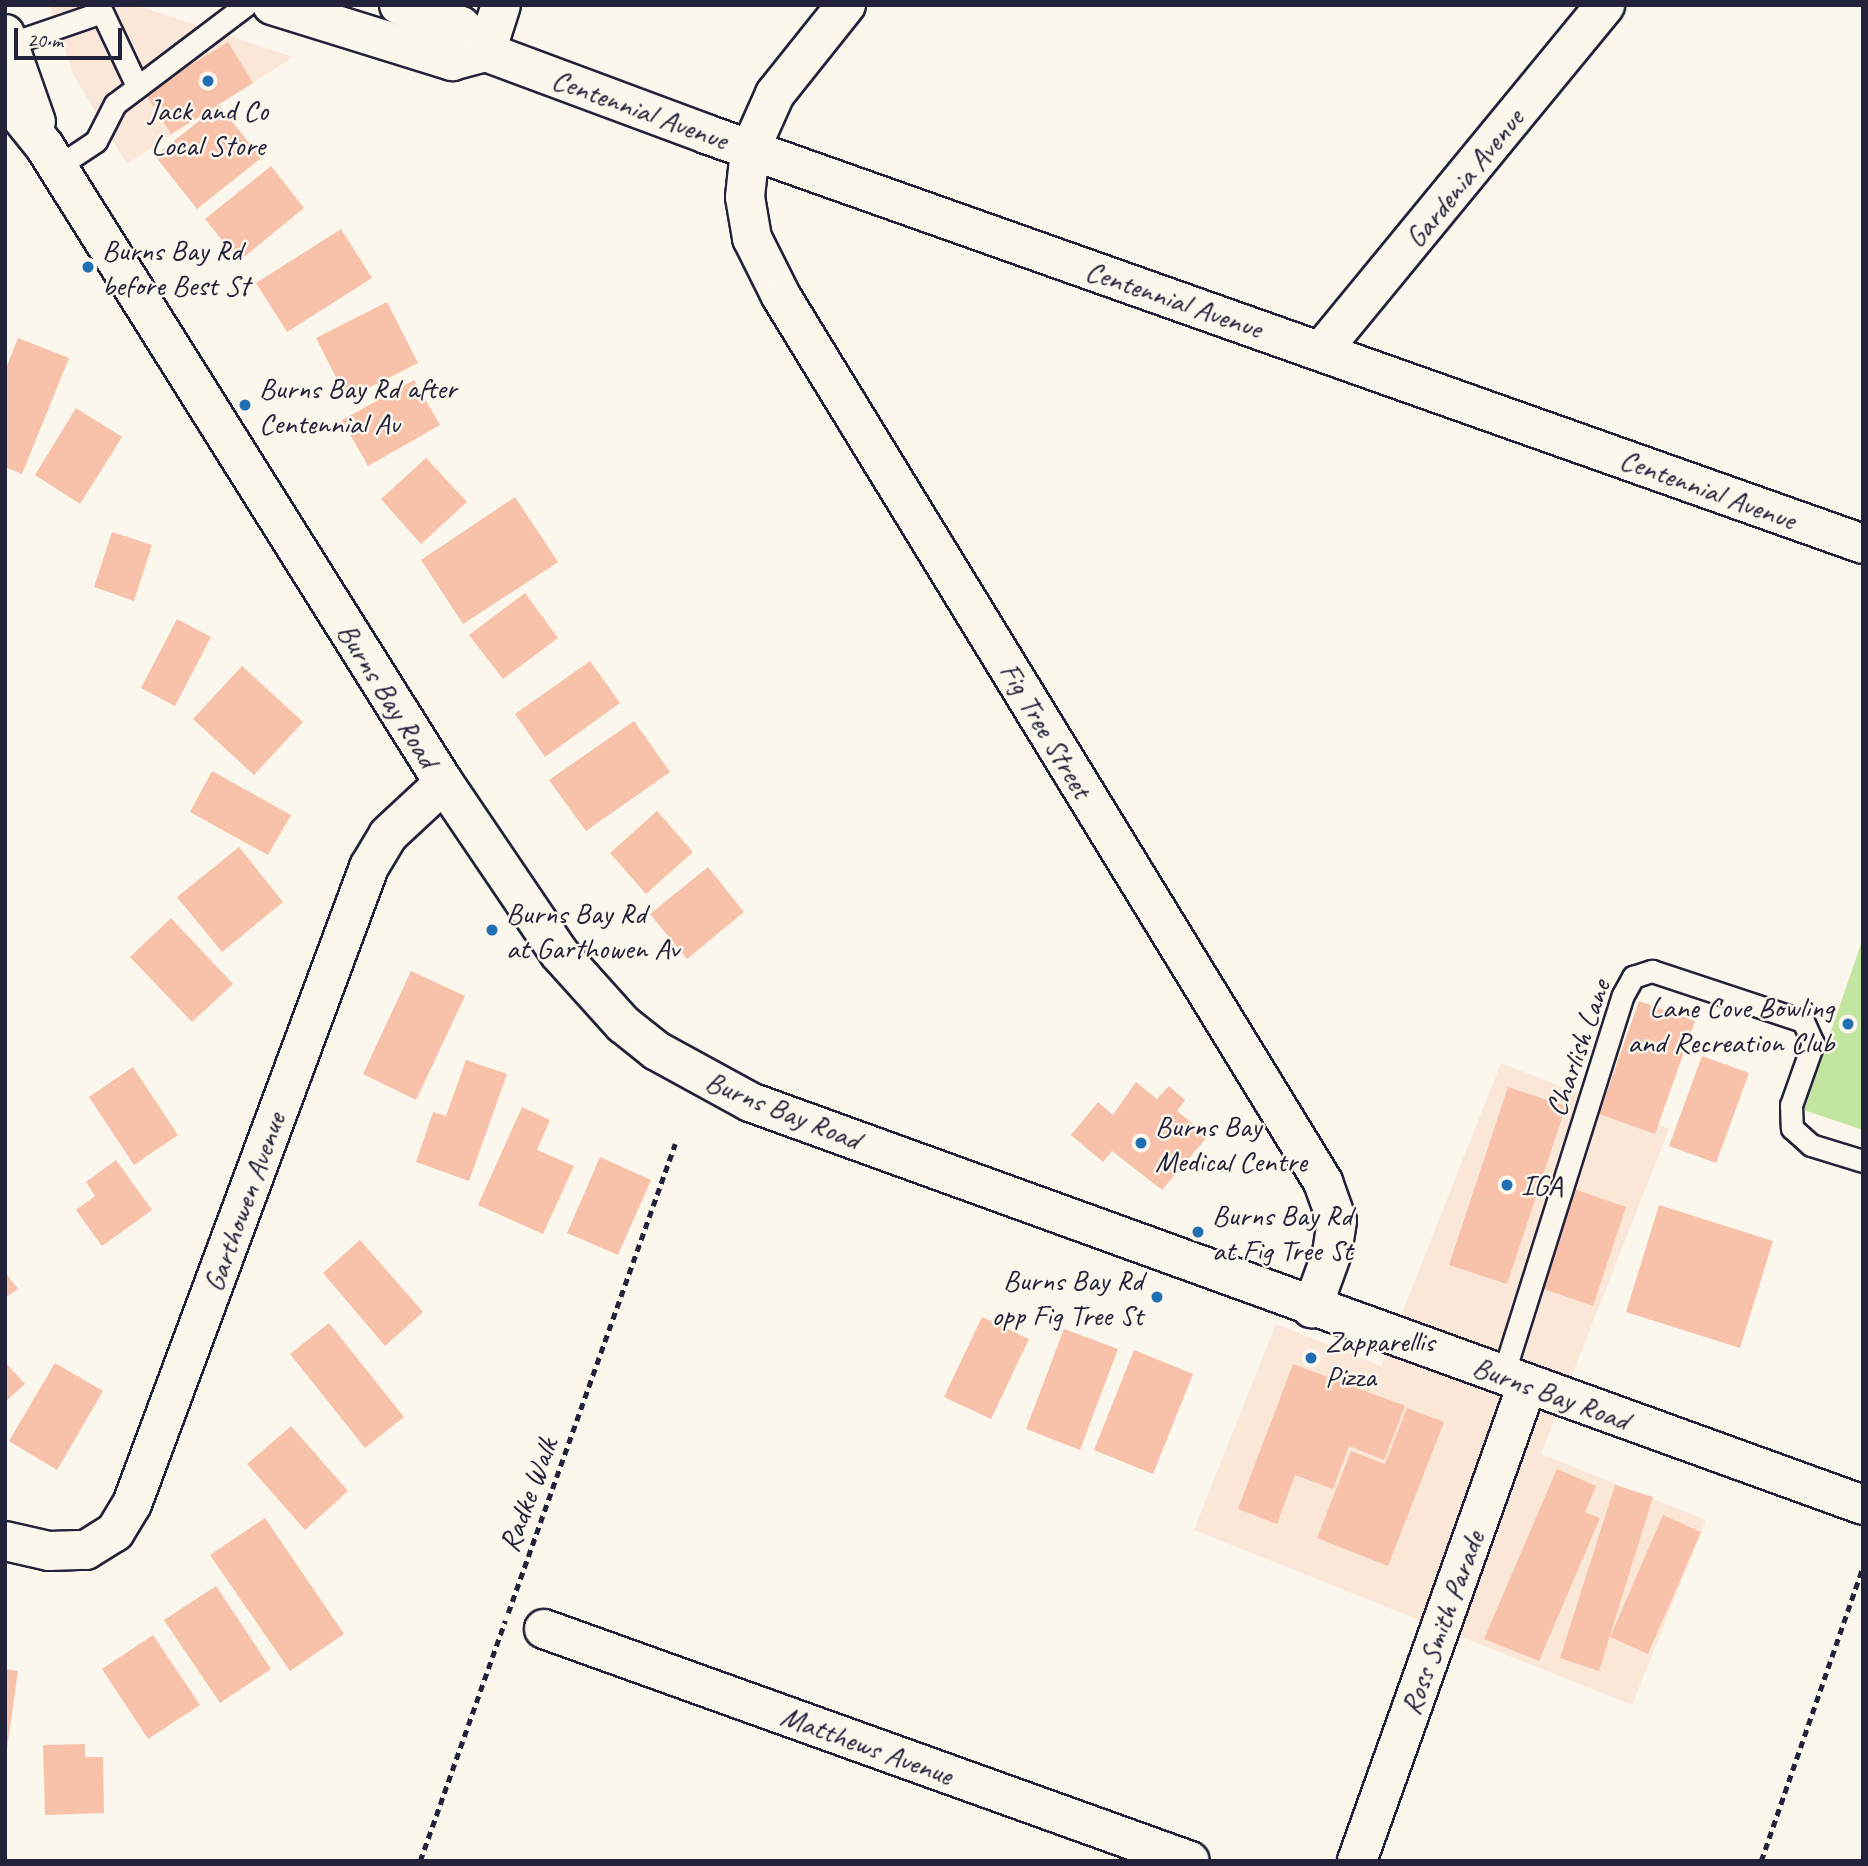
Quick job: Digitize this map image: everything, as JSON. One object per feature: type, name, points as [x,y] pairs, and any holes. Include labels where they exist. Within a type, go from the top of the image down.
[{"type":"street","points":[[272,5],[452,61],[486,52],[501,5]]},
{"type":"street","name":"Centennial Avenue","points":[[400,5],[461,26],[486,52],[750,150],[1863,544]]},
{"type":"street","name":"Fig Tree Street","points":[[846,5],[775,94],[750,150],[745,197],[760,260],[1323,1182],[1337,1221],[1332,1253],[1312,1308]]},
{"type":"street","name":"Gardenia Avenue","points":[[1322,351],[1605,5]]},
{"type":"street","name":"Burns Bay Road","points":[[7,39],[51,157]]},
{"type":"street","name":"Burns Bay Road","points":[[5,97],[51,157],[444,783],[559,953],[631,1031],[698,1077],[750,1102],[1312,1308],[1863,1505]]},
{"type":"street","name":"Garthowen Avenue","points":[[5,1541],[49,1551],[86,1550],[116,1532],[132,1504],[369,867],[388,835],[444,783]]},
{"type":"street","name":"Ross Smith Parade","points":[[1357,1861],[1515,1380]]},
{"type":"street","name":"Matthews Avenue","points":[[544,1629],[1190,1861]]},
{"type":"lane","points":[[51,157],[96,141],[115,104],[246,5]]},
{"type":"lane","points":[[7,39],[104,9],[136,86]]},
{"type":"lane","name":"Charlish Lane","points":[[1515,1380],[1623,995],[1633,977],[1652,971],[1803,1021],[1813,1043],[1791,1105],[1792,1128],[1811,1145],[1863,1161]]},
{"type":"path","name":"Radke Walk","points":[[420,1861],[675,1144]]},
{"type":"path","points":[[1761,1861],[1863,1567]]},
{"type":"shaded area","points":[[49,5],[135,5],[293,57],[127,164],[74,76]]},
{"type":"shaded area","points":[[1501,1063],[1669,1129],[1541,1454],[1706,1520],[1632,1705],[1194,1530],[1276,1324],[1381,1366]]},
{"type":"green space","name":"Lane Cove Bowling and Recreation Club","points":[[1863,938],[1863,1130],[1804,1110]]},
{"type":"building","points":[[228,42],[253,83],[171,134],[145,93]]},
{"type":"building","points":[[219,105],[261,158],[197,209],[155,156]]},
{"type":"building","points":[[271,166],[304,208],[239,261],[205,219]]},
{"type":"building","points":[[341,229],[372,278],[287,332],[256,283]]},
{"type":"building","points":[[387,302],[418,363],[347,399],[316,338]]},
{"type":"building","points":[[18,338],[69,358],[22,474],[5,467],[5,371]]},
{"type":"building","points":[[414,380],[440,425],[368,466],[342,420]]},
{"type":"building","points":[[76,408],[122,437],[80,504],[35,475]]},
{"type":"building","points":[[426,458],[467,502],[421,544],[381,499]]},
{"type":"building","points":[[515,497],[558,562],[463,624],[421,560]]},
{"type":"building","points":[[112,532],[152,545],[134,601],[94,587]]},
{"type":"building","points":[[525,593],[558,638],[503,679],[469,635]]},
{"type":"building","points":[[177,619],[211,637],[175,706],[141,688]]},
{"type":"building","points":[[590,661],[620,703],[545,757],[515,714]]},
{"type":"building","points":[[242,666],[303,722],[254,775],[193,719]]},
{"type":"building","points":[[634,721],[670,772],[586,831],[549,780]]},
{"type":"building","points":[[212,771],[291,815],[268,855],[190,812]]},
{"type":"building","points":[[657,811],[693,852],[646,894],[610,853]]},
{"type":"building","points":[[239,847],[283,902],[222,952],[177,897]]},
{"type":"building","points":[[708,867],[744,912],[687,959],[650,914]]},
{"type":"building","points":[[171,918],[233,984],[192,1022],[130,957]]},
{"type":"building","points":[[411,971],[465,996],[416,1100],[363,1074]]},
{"type":"building","points":[[1639,1001],[1695,1021],[1655,1134],[1599,1114]]},
{"type":"building","points":[[1702,1056],[1749,1073],[1716,1163],[1669,1146]]},
{"type":"building","points":[[466,1060],[507,1074],[469,1181],[416,1162],[433,1112],[446,1116]]},
{"type":"building","points":[[133,1067],[178,1135],[134,1165],[89,1097]]},
{"type":"building","name":"Burns Bay Medical Centre","points":[[1136,1082],[1157,1099],[1169,1086],[1185,1100],[1177,1111],[1208,1136],[1162,1190],[1112,1151],[1103,1162],[1071,1135],[1098,1102],[1113,1115]]},
{"type":"building","name":"IGA","points":[[1508,1087],[1566,1106],[1507,1284],[1449,1265]]},
{"type":"building","points":[[522,1107],[550,1120],[537,1150],[574,1166],[543,1234],[478,1205]]},
{"type":"building","points":[[600,1157],[651,1180],[618,1255],[567,1233]]},
{"type":"building","points":[[116,1160],[152,1210],[102,1246],[76,1210],[95,1196],[86,1182]]},
{"type":"building","points":[[1574,1189],[1626,1207],[1593,1306],[1541,1288]]},
{"type":"building","points":[[1659,1205],[1773,1241],[1740,1348],[1626,1312]]},
{"type":"building","points":[[360,1240],[423,1312],[385,1346],[323,1273]]},
{"type":"building","points":[[5,1272],[18,1289],[5,1298]]},
{"type":"building","points":[[982,1317],[1029,1339],[991,1419],[944,1397]]},
{"type":"building","points":[[329,1323],[404,1417],[365,1448],[290,1354]]},
{"type":"building","points":[[1064,1329],[1118,1349],[1080,1450],[1026,1429]]},
{"type":"building","points":[[1134,1350],[1193,1374],[1153,1474],[1094,1450]]},
{"type":"building","points":[[5,1362],[25,1384],[5,1402]]},
{"type":"building","points":[[55,1363],[103,1391],[57,1470],[9,1441]]},
{"type":"building","points":[[1293,1364],[1405,1406],[1384,1460],[1349,1446],[1333,1489],[1295,1475],[1277,1524],[1238,1509]]},
{"type":"building","points":[[1407,1408],[1444,1422],[1388,1566],[1317,1538],[1351,1451],[1385,1464]]},
{"type":"building","points":[[291,1426],[348,1491],[305,1530],[247,1464]]},
{"type":"building","points":[[1557,1469],[1596,1486],[1585,1512],[1600,1518],[1539,1661],[1484,1639]]},
{"type":"building","points":[[1615,1485],[1653,1497],[1599,1671],[1560,1658]]},
{"type":"building","points":[[1663,1515],[1701,1532],[1648,1654],[1610,1637]]},
{"type":"building","points":[[265,1518],[344,1634],[290,1671],[210,1555]]},
{"type":"building","points":[[216,1586],[271,1669],[220,1703],[164,1620]]},
{"type":"building","points":[[153,1635],[200,1705],[148,1739],[102,1669]]},
{"type":"building","points":[[5,1669],[18,1671],[7,1748],[5,1748]]},
{"type":"building","points":[[85,1744],[85,1757],[103,1757],[104,1813],[45,1815],[43,1745]]},
{"type":"place","name":"Jack and Co Local Store","points":[[208,81]]},
{"type":"place","name":"Burns Bay Rd before Best St","points":[[88,267]]},
{"type":"place","name":"Burns Bay Rd after Centennial Av","points":[[245,405]]},
{"type":"place","name":"Burns Bay Rd at Garthowen Av","points":[[492,930]]},
{"type":"place","name":"Lane Cove Bowling and Recreation Club","points":[[1848,1024]]},
{"type":"place","name":"Burns Bay Medical Centre","points":[[1141,1143]]},
{"type":"place","name":"IGA","points":[[1507,1185]]},
{"type":"place","name":"Burns Bay Rd at Fig Tree St","points":[[1198,1232]]},
{"type":"place","name":"Burns Bay Rd opp Fig Tree St","points":[[1157,1297]]},
{"type":"place","name":"Zapparellis Pizza","points":[[1311,1358]]}]
